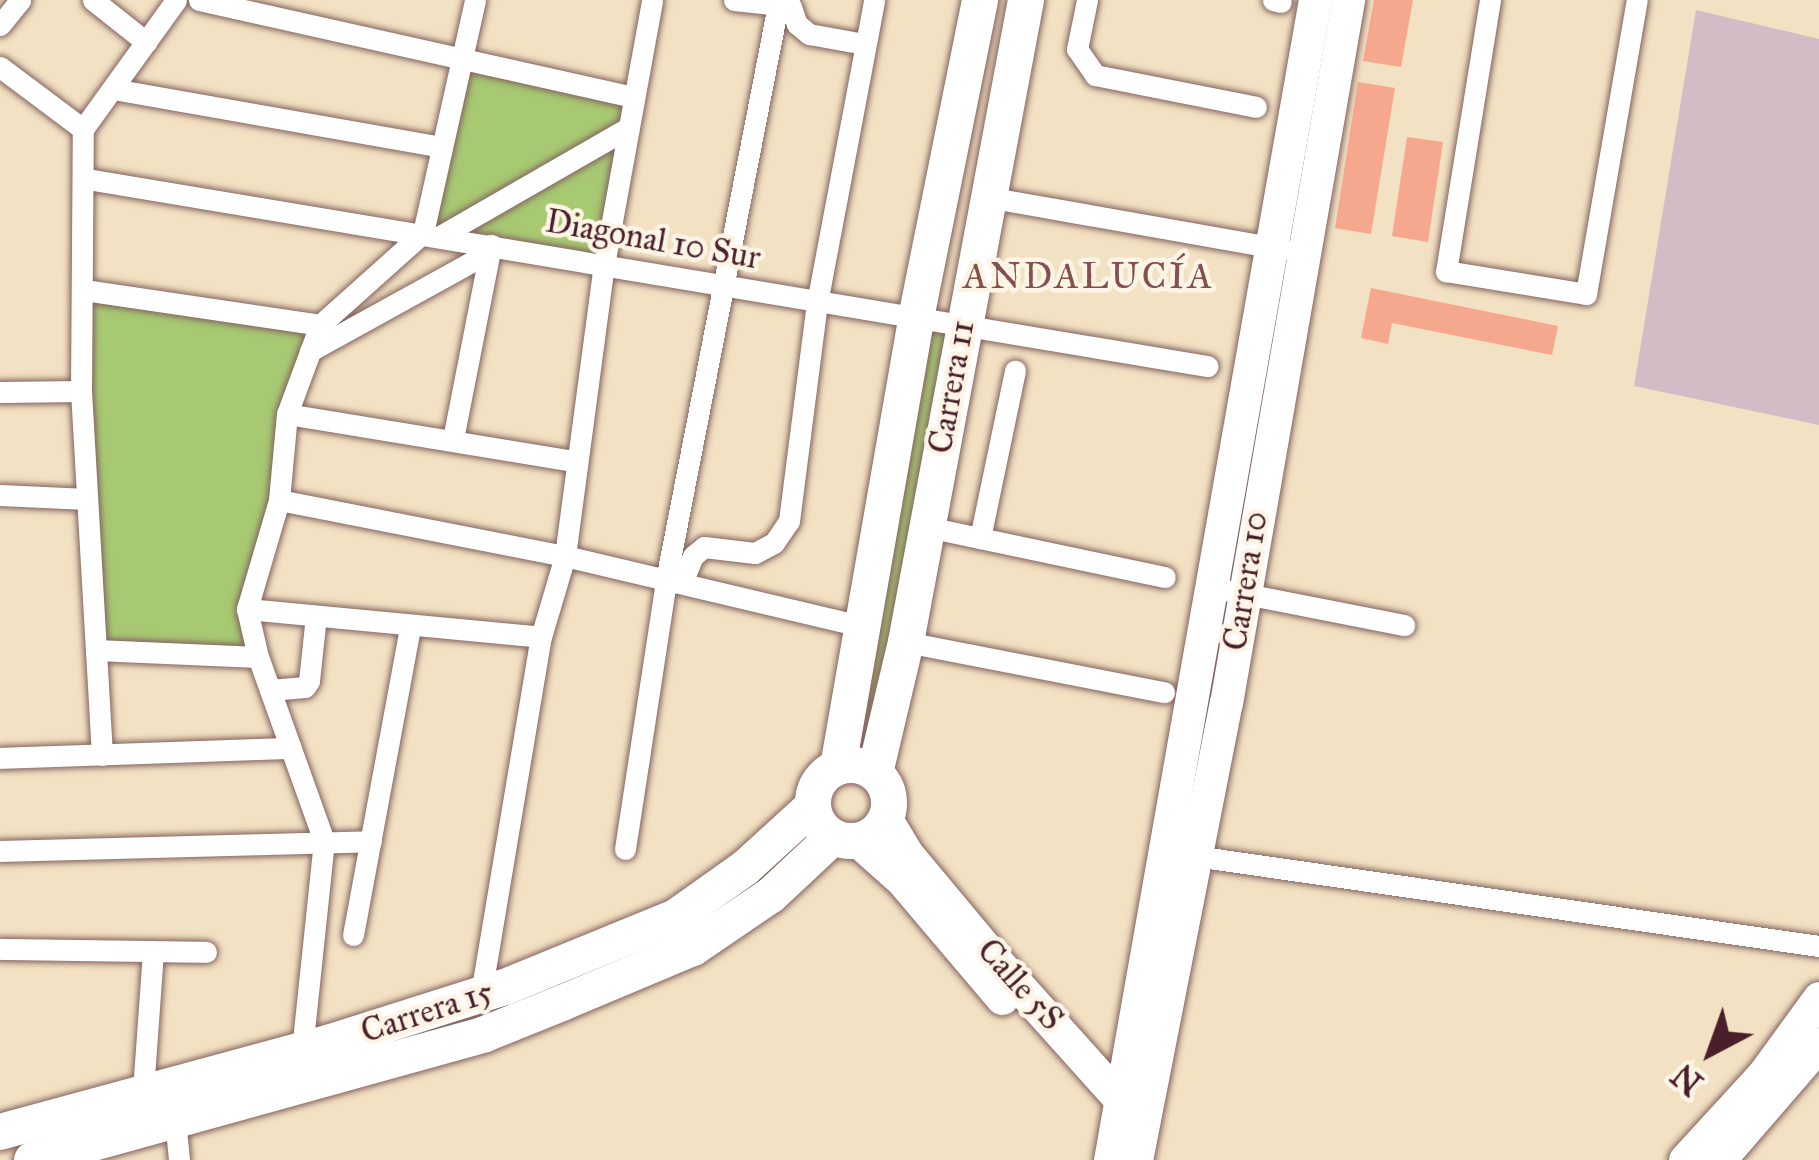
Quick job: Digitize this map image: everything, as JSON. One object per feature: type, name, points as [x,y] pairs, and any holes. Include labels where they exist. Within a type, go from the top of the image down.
[{"type":"main road","name":"Carrera 11","points":[[856,770],[862,626],[916,318],[980,0]]},
{"type":"main road","name":"Carrera 11","points":[[856,770],[906,642],[1026,0]]},
{"type":"main road","name":"Carrera 10","points":[[1121,1097],[1245,593],[1315,0]]},
{"type":"main road","name":"Carrera 10","points":[[1124,1155],[1180,854],[1210,587],[1285,249],[1348,0]]},
{"type":"main road","points":[[856,770],[889,794],[847,826],[819,782],[856,770]]},
{"type":"main road","name":"Carrera 15","points":[[0,1136],[481,994],[676,917],[745,868],[847,826]]},
{"type":"main road","name":"Carrera 15","points":[[32,1160],[485,1034],[655,965],[693,948],[771,895],[847,826]]},
{"type":"main road","name":"Calle 5S","points":[[847,826],[908,854],[997,962],[1121,1097],[1132,1116],[1124,1155]]},
{"type":"main road","name":"Calle 5S","points":[[847,826],[901,879],[970,965],[1096,1096],[1124,1155]]},
{"type":"main road","points":[[1685,1160],[1763,1076],[1819,998]]},
{"type":"main road","points":[[1719,1160],[1817,1050]]},
{"type":"street","points":[[0,26],[20,0]]},
{"type":"street","points":[[93,0],[146,42]]},
{"type":"street","points":[[102,755],[81,391],[87,179],[83,129],[176,0]]},
{"type":"street","points":[[199,0],[633,97]]},
{"type":"street","points":[[431,235],[442,147],[476,0]]},
{"type":"street","points":[[481,994],[541,637],[565,556],[574,461],[604,265],[652,0]]},
{"type":"street","points":[[734,0],[785,4]]},
{"type":"street","points":[[674,581],[704,548],[755,553],[774,543],[789,520],[818,303],[874,0]]},
{"type":"street","points":[[1087,0],[1077,49],[1083,65],[1095,75],[1256,107]]},
{"type":"street","points":[[1490,0],[1445,271],[1586,294],[1637,0]]},
{"type":"street","points":[[785,4],[809,34],[864,44]]},
{"type":"street","points":[[626,849],[720,285],[785,4]]},
{"type":"street","points":[[0,67],[83,129]]},
{"type":"street","points":[[112,89],[442,147]]},
{"type":"street","points":[[302,1050],[325,841],[258,657],[248,609],[279,500],[287,414],[320,326],[431,235],[628,128]]},
{"type":"street","name":"Diagonal 10 Sur","points":[[87,179],[1207,366]]},
{"type":"street","points":[[987,197],[1285,249]]},
{"type":"street","points":[[310,351],[490,249]]},
{"type":"street","points":[[452,439],[490,249]]},
{"type":"street","points":[[84,290],[320,326]]},
{"type":"street","points":[[980,538],[1015,371]]},
{"type":"street","points":[[0,392],[81,391]]},
{"type":"street","points":[[287,414],[574,461]]},
{"type":"street","points":[[0,495],[87,499]]},
{"type":"street","points":[[279,500],[565,556],[862,626]]},
{"type":"street","points":[[927,527],[1165,577]]},
{"type":"street","points":[[1210,587],[1404,625]]},
{"type":"street","points":[[248,609],[541,637]]},
{"type":"street","points":[[270,690],[305,687],[309,681],[316,616]]},
{"type":"street","points":[[353,935],[410,627]]},
{"type":"street","points":[[906,642],[1164,692]]},
{"type":"street","points":[[96,650],[258,657]]},
{"type":"street","points":[[0,758],[291,748]]},
{"type":"street","points":[[0,850],[371,842]]},
{"type":"street","points":[[1180,854],[1819,946]]},
{"type":"street","points":[[0,950],[206,952]]},
{"type":"street","points":[[143,1091],[152,951]]},
{"type":"street","points":[[175,1119],[179,1160]]},
{"type":"street","points":[[0,1136],[6,1160]]},
{"type":"shaded area","points":[[1696,10],[1819,39],[1819,425],[1634,386]]},
{"type":"green space","points":[[467,68],[623,102],[600,258],[435,224]]},
{"type":"green space","points":[[84,290],[320,325],[247,609],[258,657],[96,650]]},
{"type":"green space","points":[[932,332],[947,334],[869,752],[852,756]]},
{"type":"building","points":[[1374,0],[1413,0],[1401,67],[1363,61]]},
{"type":"building","points":[[1358,82],[1395,88],[1371,234],[1335,228]]},
{"type":"building","points":[[1407,137],[1443,142],[1428,242],[1392,236]]},
{"type":"building","points":[[1371,288],[1558,326],[1552,355],[1392,323],[1388,344],[1361,338]]},
{"type":"district","name":"ANDALUCÍA","points":[[1089,277]]}]
